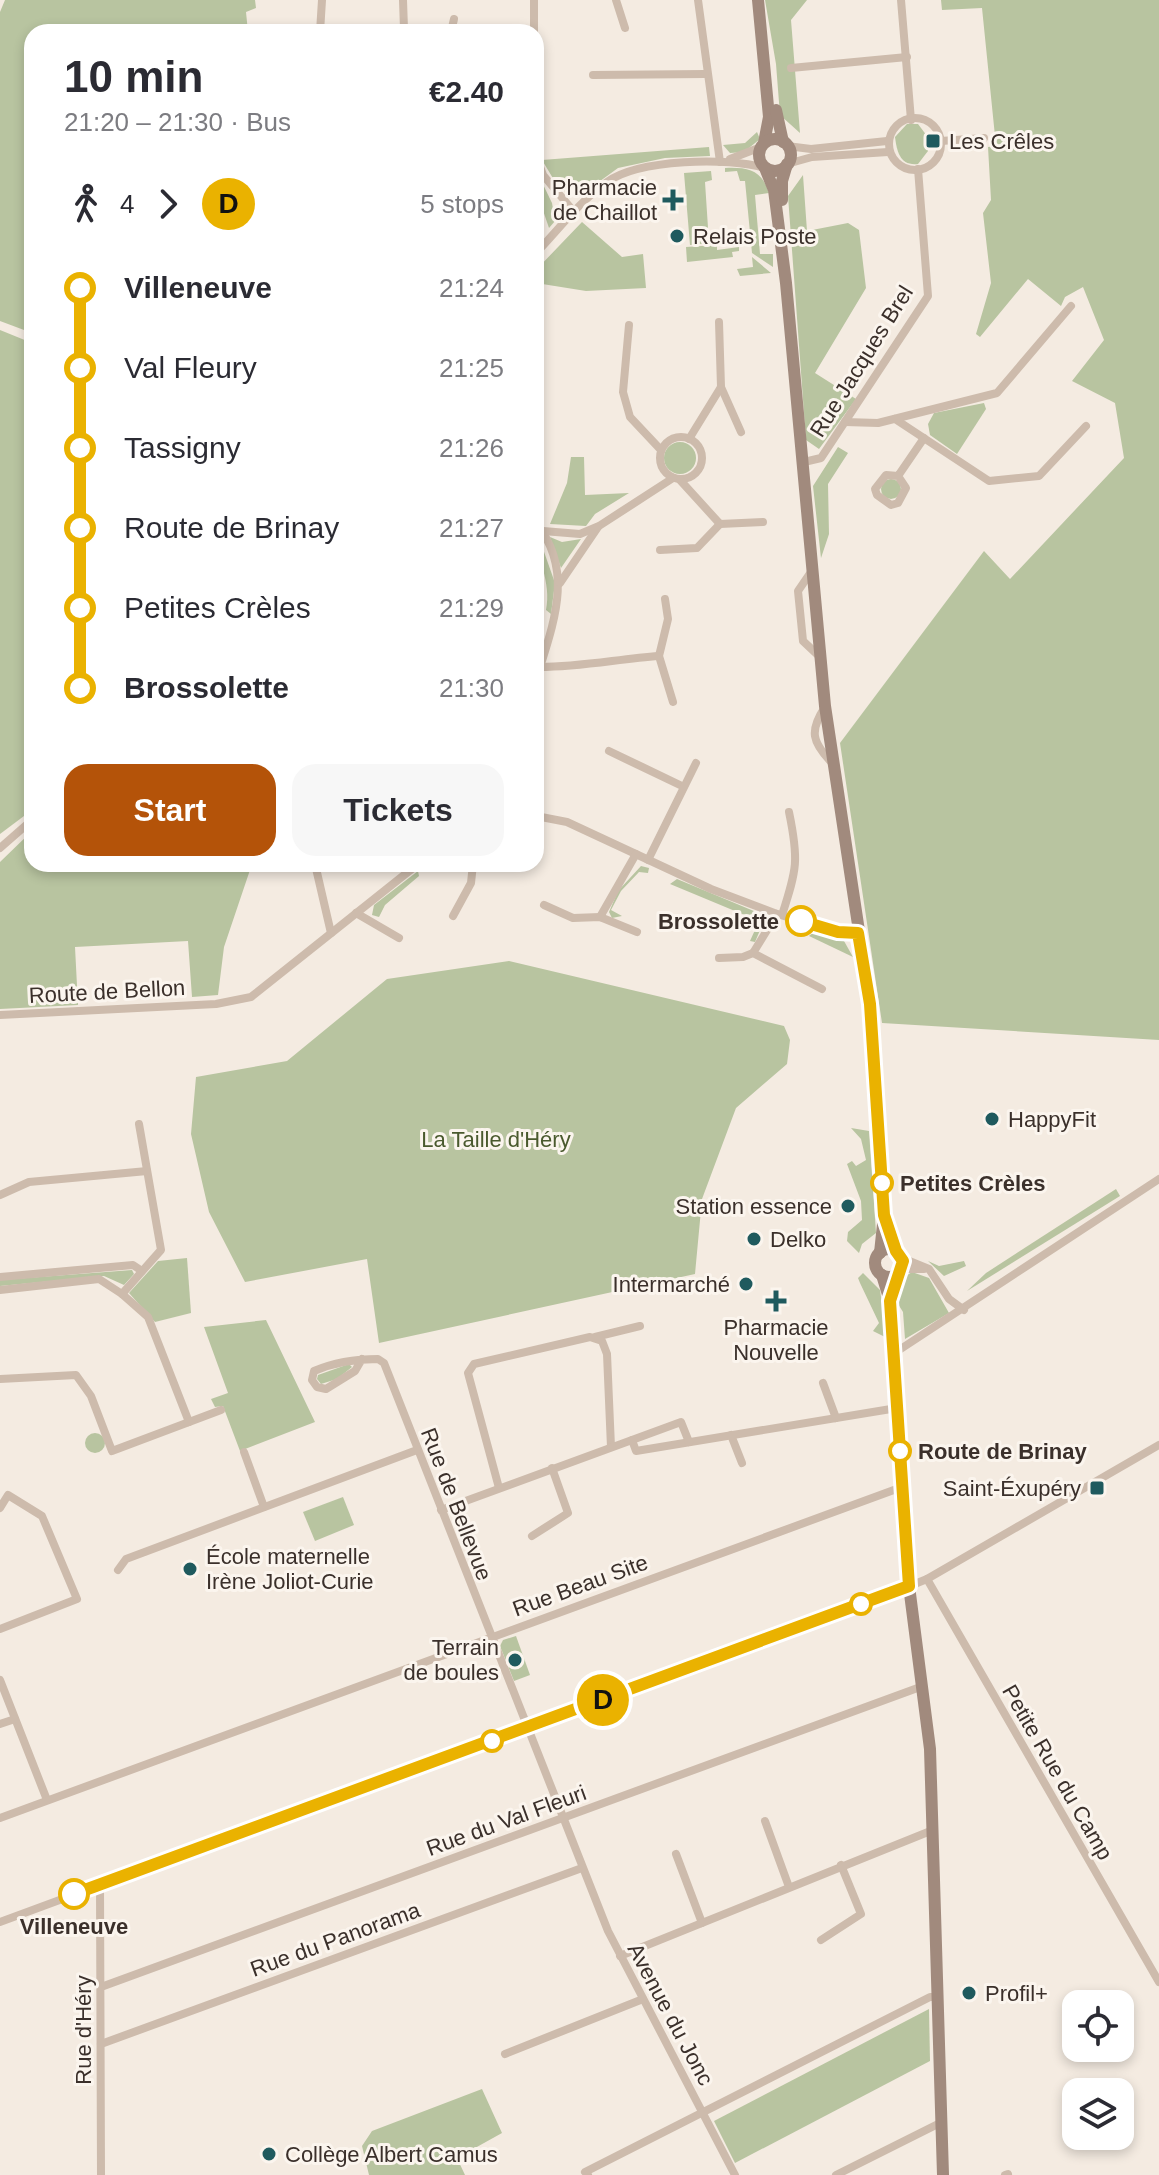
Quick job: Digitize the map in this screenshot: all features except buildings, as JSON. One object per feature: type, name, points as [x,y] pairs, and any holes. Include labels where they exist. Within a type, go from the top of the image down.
[{"type":"main road","points":[[759,0],[785,144],[790,155],[781,189],[786,283]]},
{"type":"main road","points":[[759,0],[769,117],[760,161],[774,190],[804,462],[825,706],[870,1004],[884,1215],[876,1267],[882,1275],[890,1301],[909,1586],[930,1749],[943,2175]]},
{"type":"main road","points":[[762,145],[774,140],[785,144]]},
{"type":"main road","points":[[765,168],[775,171],[787,164]]},
{"type":"main road","points":[[884,1215],[899,1263],[890,1301]]},
{"type":"main road","points":[[880,1253],[899,1263]]},
{"type":"main road","points":[[882,1275],[899,1263]]},
{"type":"street","points":[[320,24],[322,0]]},
{"type":"street","points":[[403,0],[404,24]]},
{"type":"street","points":[[534,0],[534,24]]},
{"type":"street","points":[[616,0],[625,28]]},
{"type":"street","points":[[698,0],[705,74],[723,161]]},
{"type":"street","points":[[901,0],[911,120]]},
{"type":"street","points":[[453,24],[454,19]]},
{"type":"street","points":[[791,68],[907,57]]},
{"type":"street","points":[[593,75],[705,74]]},
{"type":"street","points":[[785,144],[811,149],[874,145],[887,141],[900,123],[925,119],[937,129],[941,141],[940,155],[929,167],[906,169],[888,152],[887,141]]},
{"type":"street","points":[[941,141],[984,138]]},
{"type":"street","points":[[544,245],[607,183],[620,175],[723,161],[762,145]]},
{"type":"street","points":[[787,164],[812,157],[888,152]]},
{"type":"street","points":[[723,161],[765,168]]},
{"type":"street","name":"Rue Jacques Brel","points":[[804,462],[821,458],[928,296],[918,169]]},
{"type":"street","points":[[544,176],[575,213]]},
{"type":"street","points":[[845,422],[895,419],[997,393],[1071,306]]},
{"type":"street","points":[[719,322],[721,387],[741,432]]},
{"type":"street","points":[[629,325],[623,392],[630,417],[661,450],[661,467],[720,524]]},
{"type":"street","points":[[689,439],[721,387]]},
{"type":"street","points":[[895,419],[989,481],[1039,476],[1086,426]]},
{"type":"street","points":[[544,531],[580,534],[599,526],[676,479],[693,475],[701,463],[699,449],[689,439],[676,438],[661,450]]},
{"type":"street","points":[[898,476],[924,438]]},
{"type":"street","points":[[660,550],[697,548],[720,524],[763,522]]},
{"type":"street","points":[[560,583],[599,526]]},
{"type":"street","points":[[544,534],[560,583],[558,608],[544,647]]},
{"type":"street","points":[[665,599],[668,619],[659,656],[673,702]]},
{"type":"street","points":[[544,664],[583,667],[616,659],[659,656]]},
{"type":"street","points":[[609,751],[682,786]]},
{"type":"street","points":[[648,860],[696,763]]},
{"type":"street","points":[[719,958],[743,957],[753,953],[780,914],[796,875],[795,840],[789,812]]},
{"type":"street","points":[[544,817],[567,822],[648,860],[780,914],[838,932],[858,933]]},
{"type":"street","points":[[0,848],[24,827]]},
{"type":"street","points":[[600,917],[636,854]]},
{"type":"street","points":[[317,872],[331,933]]},
{"type":"street","name":"Route de Bellon","points":[[0,1015],[216,1004],[251,997],[408,872]]},
{"type":"street","points":[[453,916],[471,883],[472,872]]},
{"type":"street","points":[[544,905],[573,918],[600,917],[637,932]]},
{"type":"street","points":[[356,913],[399,938]]},
{"type":"street","points":[[753,953],[822,989]]},
{"type":"street","points":[[122,1294],[161,1250],[139,1124]]},
{"type":"street","points":[[2,1197],[29,1182],[147,1171]]},
{"type":"street","points":[[893,1354],[1159,1179]]},
{"type":"street","points":[[899,1263],[929,1269],[949,1299],[964,1310]]},
{"type":"street","points":[[0,1277],[133,1265],[142,1271]]},
{"type":"street","points":[[0,1290],[99,1279],[122,1294],[148,1317],[189,1422]]},
{"type":"street","points":[[499,1488],[468,1368],[474,1364],[640,1326]]},
{"type":"street","points":[[595,1337],[602,1341],[607,1354],[611,1447]]},
{"type":"street","points":[[362,1359],[355,1371],[326,1389],[317,1387],[312,1380],[314,1371],[325,1366],[362,1359]]},
{"type":"street","name":"Rue de Bellevue","points":[[362,1359],[378,1359],[389,1375],[582,1868]]},
{"type":"street","points":[[0,1379],[76,1375],[91,1396],[112,1451],[221,1410]]},
{"type":"street","points":[[823,1383],[836,1418]]},
{"type":"street","points":[[632,1440],[636,1451],[897,1408]]},
{"type":"street","points":[[441,1510],[681,1422],[689,1442]]},
{"type":"street","points":[[731,1435],[742,1463]]},
{"type":"street","points":[[0,1922],[927,1579],[1159,1445]]},
{"type":"street","points":[[118,1570],[126,1559],[417,1450]]},
{"type":"street","points":[[244,1452],[264,1507]]},
{"type":"street","points":[[532,1536],[568,1513],[552,1468]]},
{"type":"street","name":"Rue Beau Site","points":[[0,1818],[902,1487]]},
{"type":"street","points":[[0,1508],[8,1495],[42,1516],[77,1599],[0,1629]]},
{"type":"street","name":"Petite Rue du Camp","points":[[927,1579],[1159,1982]]},
{"type":"street","points":[[0,1680],[47,1800]]},
{"type":"street","name":"Rue du Val Fleuri","points":[[101,1987],[923,1686]]},
{"type":"street","points":[[0,1724],[15,1719]]},
{"type":"street","points":[[765,1821],[789,1887]]},
{"type":"street","points":[[620,1956],[933,1830]]},
{"type":"street","points":[[676,1854],[702,1923]]},
{"type":"street","points":[[821,1940],[861,1914],[841,1865]]},
{"type":"street","name":"Avenue du Jonc","points":[[582,1868],[620,1956],[735,2175]]},
{"type":"street","name":"Rue du Panorama","points":[[101,2044],[582,1868]]},
{"type":"street","name":"Rue d'Héry","points":[[100,1884],[101,2175]]},
{"type":"street","points":[[587,2173],[930,1997],[939,1997]]},
{"type":"street","points":[[505,2054],[643,1999]]},
{"type":"street","points":[[836,2175],[942,2122]]},
{"type":"green space","points":[[5,0],[255,0],[256,8],[246,12],[247,24],[24,24],[24,330],[0,321],[0,12]]},
{"type":"green space","points":[[765,0],[807,0],[791,20],[800,133],[780,115],[776,64]]},
{"type":"green space","points":[[941,0],[1159,0],[1159,1040],[882,1023],[840,743],[984,551],[1010,579],[1124,458],[1115,403],[1072,381],[1104,340],[1083,287],[1065,297],[1061,306],[1028,279],[980,337],[976,334],[991,283],[983,213],[991,200],[988,147],[996,146],[982,8],[942,10]]},
{"type":"green space","points":[[907,124],[918,124],[927,136],[928,151],[918,164],[903,160],[897,148],[895,137]]},
{"type":"green space","points":[[757,132],[760,139],[744,152],[730,153],[723,145],[745,143]]},
{"type":"green space","points":[[709,147],[710,156],[665,158],[618,168],[581,195],[560,190],[544,160]]},
{"type":"green space","points":[[725,168],[753,172],[766,185],[769,193],[755,195],[760,254],[773,254],[773,267],[752,253],[745,181],[740,181],[737,171],[725,172]]},
{"type":"green space","points":[[711,171],[712,180],[705,182],[709,243],[690,245],[684,173]]},
{"type":"green space","points":[[803,175],[807,231],[848,223],[859,230],[866,288],[815,373],[856,399],[819,449],[806,440],[788,196]]},
{"type":"green space","points":[[544,186],[552,203],[555,221],[549,228],[544,213]]},
{"type":"green space","points":[[582,222],[622,257],[643,254],[646,288],[586,291],[544,284],[544,262]]},
{"type":"green space","points":[[717,245],[717,250],[739,247],[739,251],[732,252],[733,257],[687,262],[686,247]]},
{"type":"green space","points":[[752,257],[771,273],[740,276],[737,269],[753,267]]},
{"type":"green space","points":[[0,330],[24,340],[24,816],[0,834]]},
{"type":"green space","points":[[984,403],[986,409],[957,454],[930,435],[928,424],[934,413]]},
{"type":"green space","points":[[680,442],[691,447],[696,458],[691,469],[680,474],[669,469],[664,458],[669,447]]},
{"type":"green space","points":[[838,447],[848,453],[828,484],[829,534],[821,558],[813,486]]},
{"type":"green space","points":[[571,457],[584,457],[585,495],[629,493],[595,514],[586,526],[550,524],[567,483]]},
{"type":"green space","points":[[891,479],[898,482],[901,489],[898,496],[891,499],[884,496],[881,489],[884,482]]},
{"type":"green space","points":[[550,537],[562,542],[581,539],[561,568]]},
{"type":"green space","points":[[544,552],[555,583],[551,614],[546,610]]},
{"type":"green space","points":[[24,839],[24,872],[249,872],[224,947],[218,995],[192,997],[188,941],[75,947],[78,1005],[0,1009],[0,862]]},
{"type":"green space","points":[[641,866],[649,868],[648,873],[639,872],[621,891],[611,910],[622,916],[612,918],[609,912],[618,891]]},
{"type":"green space","points":[[418,872],[419,876],[385,905],[379,917],[372,915],[374,905]]},
{"type":"green space","points":[[677,879],[766,916],[755,942],[750,941],[759,921],[670,884]]},
{"type":"green space","points":[[814,932],[844,941],[853,957],[809,936]]},
{"type":"green space","name":"La Taille d'Héry","points":[[509,961],[784,1026],[790,1040],[787,1064],[736,1108],[702,1199],[695,1274],[379,1343],[367,1259],[245,1282],[209,1212],[191,1134],[196,1077],[287,1061],[387,979]]},
{"type":"green space","points":[[851,1128],[869,1131],[876,1233],[862,1244],[859,1253],[847,1241],[848,1232],[862,1220],[861,1201],[847,1164],[852,1161],[856,1166],[866,1160],[861,1139]]},
{"type":"green space","points":[[1116,1189],[1120,1196],[967,1291],[986,1273]]},
{"type":"green space","points":[[187,1258],[191,1313],[155,1322],[129,1293],[158,1261]]},
{"type":"green space","points":[[928,1261],[939,1266],[964,1261],[966,1266],[944,1276]]},
{"type":"green space","points":[[132,1270],[134,1274],[124,1285],[104,1276],[0,1286],[0,1280]]},
{"type":"green space","points":[[912,1272],[929,1278],[949,1313],[905,1339],[903,1312],[898,1304],[900,1280]]},
{"type":"green space","points":[[863,1273],[880,1290],[887,1338],[873,1331],[879,1323],[858,1278]]},
{"type":"green space","points":[[266,1320],[315,1422],[240,1451],[223,1406],[215,1407],[211,1399],[228,1393],[204,1327]]},
{"type":"green space","points":[[349,1364],[352,1367],[337,1379],[321,1384],[317,1379],[318,1375]]},
{"type":"green space","points":[[95,1433],[102,1436],[105,1443],[102,1450],[95,1453],[88,1450],[85,1443],[88,1436]]},
{"type":"green space","points":[[343,1497],[354,1525],[315,1541],[303,1512]]},
{"type":"green space","name":"Terrain de boules","points":[[516,1636],[530,1675],[514,1681],[500,1646],[503,1640]]},
{"type":"green space","points":[[929,2009],[930,2061],[735,2163],[714,2121]]},
{"type":"green space","points":[[482,2089],[502,2133],[457,2158],[465,2175],[369,2175],[362,2146],[372,2131]]},
{"type":"bus line","name":"D","points":[[74,1894],[909,1586],[890,1301],[903,1261],[896,1251],[884,1215],[868,989],[858,933],[838,932],[801,921]]},
{"type":"place","name":"Les Crêles","points":[[933,141]]},
{"type":"place","name":"Pharmacie de Chaillot","points":[[673,200]]},
{"type":"place","name":"Relais Poste","points":[[677,236]]},
{"type":"place","name":"Brossolette","points":[[801,921]]},
{"type":"place","name":"HappyFit","points":[[992,1119]]},
{"type":"place","name":"Petites Crèles","points":[[882,1183]]},
{"type":"place","name":"Station essence","points":[[848,1206]]},
{"type":"place","name":"Delko","points":[[754,1239]]},
{"type":"place","name":"Intermarché","points":[[746,1284]]},
{"type":"place","name":"Pharmacie Nouvelle","points":[[776,1301]]},
{"type":"place","name":"Route de Brinay","points":[[900,1451]]},
{"type":"place","name":"Saint-Éxupéry","points":[[1097,1488]]},
{"type":"place","name":"École maternelle Irène Joliot-Curie","points":[[190,1569]]},
{"type":"place","name":"Terrain de boules","points":[[515,1660]]},
{"type":"place","name":"Villeneuve","points":[[74,1894]]},
{"type":"place","name":"Profil+","points":[[969,1993]]},
{"type":"place","name":"Collège Albert Camus","points":[[269,2154]]}]
